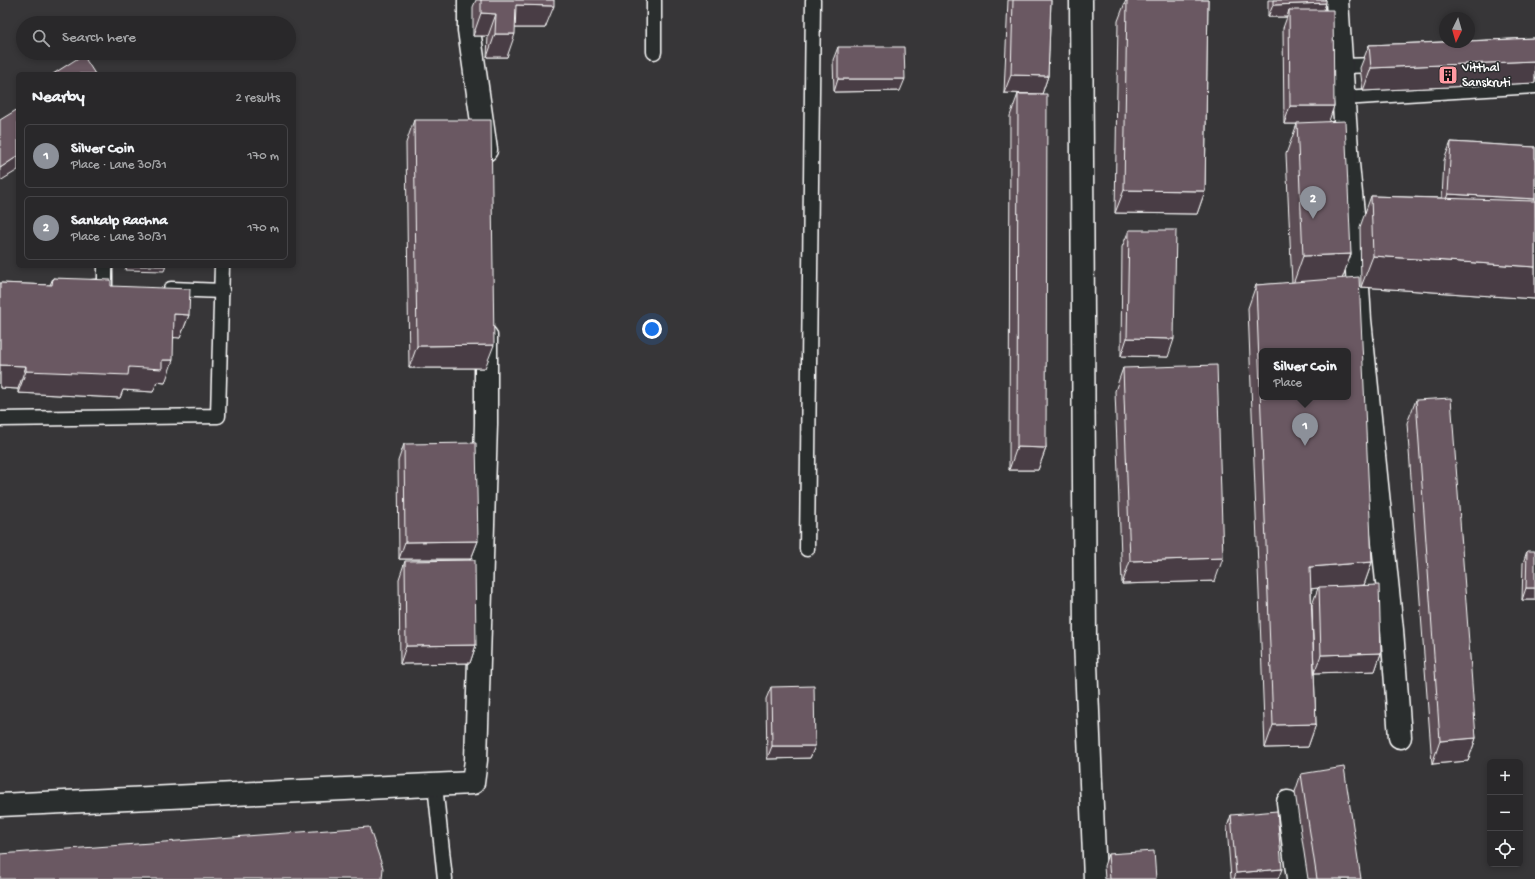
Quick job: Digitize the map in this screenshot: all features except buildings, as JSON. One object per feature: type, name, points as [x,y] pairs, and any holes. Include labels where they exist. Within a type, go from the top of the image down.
[{"type":"street","points":[[469,0],[469,30],[487,167]]},
{"type":"street","points":[[1081,0],[1085,640],[1095,879]]},
{"type":"street","points":[[1337,0],[1348,164],[1362,223],[1360,320],[1392,630],[1400,737]]},
{"type":"street","points":[[0,805],[473,783],[476,760],[486,424],[486,315]]},
{"type":"street","points":[[1288,802],[1298,879]]},
{"type":"lane","points":[[654,0],[654,52]]},
{"type":"lane","points":[[807,549],[813,0]]},
{"type":"lane","points":[[1341,66],[1396,64]]},
{"type":"lane","points":[[1343,98],[1535,86]]},
{"type":"lane","points":[[105,268],[105,287]]},
{"type":"lane","points":[[0,419],[218,416],[222,268]]},
{"type":"lane","points":[[82,287],[121,287]]},
{"type":"lane","points":[[160,289],[222,291]]},
{"type":"lane","points":[[435,785],[445,879]]},
{"type":"place","name":"Vitthal Sanskruti","points":[[1448,75]]},
{"type":"place","name":"Sankalp Rachna","points":[[1313,219]]},
{"type":"place","name":"Silver Coin","points":[[1305,446]]}]
